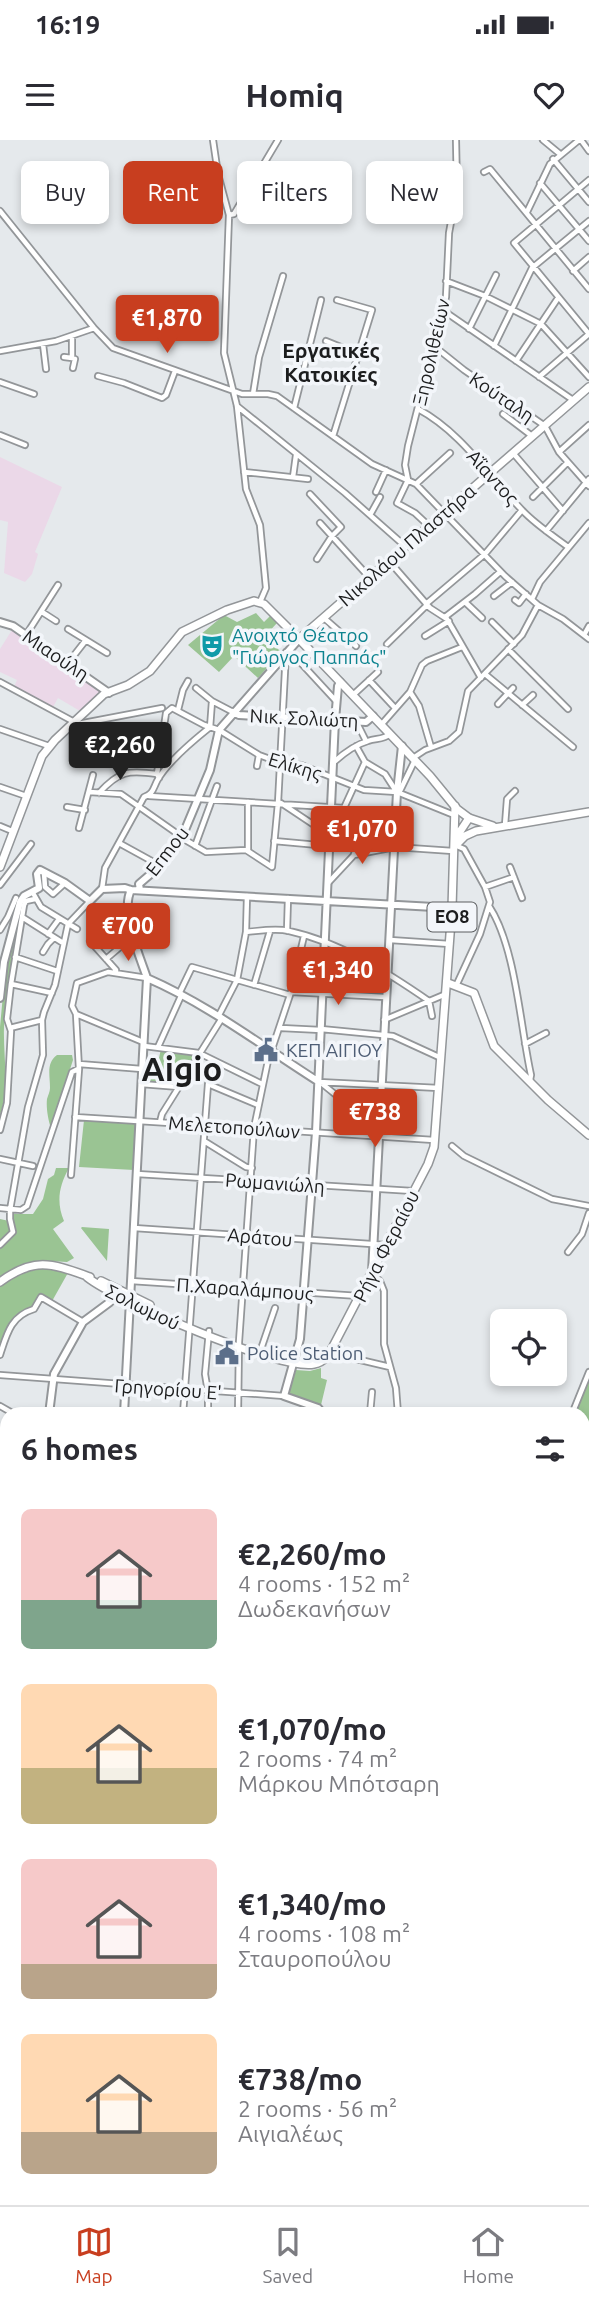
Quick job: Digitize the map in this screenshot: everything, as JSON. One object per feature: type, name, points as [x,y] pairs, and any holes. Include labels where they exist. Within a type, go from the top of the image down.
[{"type":"main road","name":"Νικολάου Πλαστήρα","points":[[299,639],[589,387]]},
{"type":"main road","points":[[0,867],[41,756],[49,746],[96,701],[150,671],[182,632],[251,601],[260,602],[299,639],[414,759],[456,810],[469,820],[497,827]]},
{"type":"main road","name":"Ρήγα Φεραίου","points":[[329,1354],[428,1164],[435,1140],[453,908],[456,810]]},
{"type":"main road","points":[[456,845],[470,833],[589,812]]},
{"type":"main road","points":[[456,845],[469,820]]},
{"type":"main road","points":[[448,983],[474,993],[493,1043],[548,1100],[589,1135]]},
{"type":"main road","name":"Σολωμού","points":[[0,1282],[22,1269],[44,1264],[67,1268],[114,1289],[129,1292],[188,1327],[288,1363],[316,1364],[329,1354]]},
{"type":"main road","name":"Σολωμού","points":[[239,1344],[261,1349],[293,1362]]},
{"type":"street","points":[[213,140],[218,174],[229,215],[223,342],[237,406],[248,497],[260,525],[265,588],[260,602]]},
{"type":"street","points":[[265,161],[278,140]]},
{"type":"street","name":"Ξηρολιθείων","points":[[429,526],[415,513],[397,503],[408,480],[405,465],[407,452],[444,311],[449,233],[457,189],[456,140]]},
{"type":"street","points":[[543,140],[560,154]]},
{"type":"street","points":[[527,212],[554,159],[580,140],[589,151]]},
{"type":"street","points":[[554,159],[589,202]]},
{"type":"street","points":[[484,172],[489,169],[537,223],[554,249],[589,289]]},
{"type":"street","points":[[540,377],[589,334],[514,243],[589,180]]},
{"type":"street","points":[[540,183],[589,241]]},
{"type":"street","points":[[229,215],[234,214],[237,209]]},
{"type":"street","points":[[0,211],[94,328],[117,350],[234,391],[274,395],[372,464],[416,484],[500,572],[538,605],[587,637],[589,626]]},
{"type":"street","points":[[494,346],[533,268],[589,221]]},
{"type":"street","points":[[573,271],[589,257]]},
{"type":"street","points":[[469,329],[496,275]]},
{"type":"street","points":[[253,394],[259,357],[283,276]]},
{"type":"street","points":[[446,281],[485,296],[541,324],[589,377]]},
{"type":"street","points":[[516,361],[558,298]]},
{"type":"street","points":[[294,408],[321,299]]},
{"type":"street","points":[[333,436],[372,310],[337,300]]},
{"type":"street","points":[[444,311],[573,401]]},
{"type":"street","points":[[0,351],[43,344],[94,328]]},
{"type":"street","points":[[72,336],[72,358],[75,359],[73,368]]},
{"type":"street","points":[[326,341],[358,354]]},
{"type":"street","points":[[43,344],[46,369]]},
{"type":"street","name":"Κούταλη","points":[[434,346],[545,426],[567,463],[588,482]]},
{"type":"street","points":[[64,357],[72,358]]},
{"type":"street","points":[[98,376],[162,398],[166,396],[175,372]]},
{"type":"street","points":[[0,382],[34,394]]},
{"type":"street","points":[[237,406],[406,546]]},
{"type":"street","name":"Αΐαντος","points":[[418,408],[438,422],[491,473],[523,510],[568,547]]},
{"type":"street","points":[[503,414],[533,436]]},
{"type":"street","points":[[559,452],[589,425]]},
{"type":"street","points":[[0,435],[25,445]]},
{"type":"street","points":[[416,484],[450,453]]},
{"type":"street","points":[[513,453],[563,511]]},
{"type":"street","points":[[293,477],[296,454]]},
{"type":"street","points":[[533,497],[567,463]]},
{"type":"street","points":[[376,492],[386,470]]},
{"type":"street","points":[[244,472],[308,479]]},
{"type":"street","points":[[546,531],[588,482]]},
{"type":"street","points":[[310,494],[341,527],[317,559]]},
{"type":"street","points":[[370,515],[380,498]]},
{"type":"street","points":[[387,644],[426,604],[485,554],[523,510]]},
{"type":"street","points":[[320,523],[370,578]]},
{"type":"street","points":[[532,598],[540,582],[589,523]]},
{"type":"street","points":[[389,561],[426,604],[447,619],[483,676],[573,747]]},
{"type":"street","points":[[425,636],[500,572]]},
{"type":"street","points":[[494,596],[512,582]]},
{"type":"street","points":[[26,635],[58,585]]},
{"type":"street","points":[[515,600],[519,603],[526,594]]},
{"type":"street","points":[[466,601],[482,618]]},
{"type":"street","points":[[398,792],[414,759],[431,747],[449,741],[459,732],[467,694],[522,635],[538,605]]},
{"type":"street","points":[[41,612],[56,621]]},
{"type":"street","points":[[323,617],[356,646]]},
{"type":"street","name":"Μιαούλη","points":[[0,622],[13,626],[108,693]]},
{"type":"street","points":[[492,622],[514,644]]},
{"type":"street","points":[[68,629],[107,653]]},
{"type":"street","name":"Νικολάου Πλαστήρα","points":[[219,730],[299,639]]},
{"type":"street","points":[[68,663],[86,640]]},
{"type":"street","points":[[381,725],[410,692],[423,664],[463,647]]},
{"type":"street","points":[[508,649],[568,709]]},
{"type":"street","points":[[288,651],[337,701]]},
{"type":"street","points":[[89,792],[121,794],[195,846],[211,852],[243,850],[272,867],[279,803],[288,651]]},
{"type":"street","points":[[353,695],[378,672]]},
{"type":"street","points":[[369,680],[395,708]]},
{"type":"street","points":[[178,710],[188,681]]},
{"type":"street","points":[[0,682],[78,724],[162,708]]},
{"type":"street","points":[[312,1406],[284,1396],[300,1339],[316,1132],[335,720],[340,682]]},
{"type":"street","points":[[196,688],[212,701],[233,712]]},
{"type":"street","points":[[498,704],[513,688]]},
{"type":"street","points":[[410,692],[420,709],[431,747]]},
{"type":"street","points":[[522,705],[533,695]]},
{"type":"street","points":[[148,796],[158,776],[210,728],[212,701]]},
{"type":"street","name":"Ελίκης","points":[[158,776],[166,713],[170,708],[219,730],[259,755],[281,763],[301,765],[369,791],[398,792],[456,810]]},
{"type":"street","name":"Νικ. Σολιώτη","points":[[233,712],[239,715],[366,722],[373,716]]},
{"type":"street","points":[[356,721],[366,741]]},
{"type":"street","points":[[0,729],[49,746]]},
{"type":"street","name":"Ermou","points":[[135,890],[182,838],[211,770],[219,730]]},
{"type":"street","points":[[333,763],[356,746],[390,734]]},
{"type":"street","points":[[356,746],[365,762],[384,774],[398,792]]},
{"type":"street","points":[[398,1407],[384,1344],[383,1287],[372,1273],[372,1244],[402,746]]},
{"type":"street","points":[[257,766],[259,755]]},
{"type":"street","points":[[327,883],[354,855],[358,846],[344,808],[365,762]]},
{"type":"street","points":[[99,793],[119,774],[138,771],[158,776]]},
{"type":"street","points":[[79,828],[93,775]]},
{"type":"street","points":[[195,846],[217,786]]},
{"type":"street","points":[[0,788],[26,796]]},
{"type":"street","points":[[497,827],[507,799],[514,791]]},
{"type":"street","points":[[0,1245],[13,1232],[10,1210],[28,1107],[43,1055],[42,1020],[58,971],[68,924],[102,889],[105,868],[144,797],[344,808]]},
{"type":"street","points":[[248,802],[248,852]]},
{"type":"street","points":[[279,803],[330,835]]},
{"type":"street","points":[[67,807],[85,810]]},
{"type":"street","points":[[0,826],[12,831]]},
{"type":"street","points":[[274,841],[329,846]]},
{"type":"street","points":[[119,843],[159,864]]},
{"type":"street","points":[[0,885],[31,844]]},
{"type":"street","points":[[354,855],[395,847],[456,845],[464,849],[485,887],[489,906],[503,935],[518,999],[530,1080]]},
{"type":"street","points":[[510,867],[522,898]]},
{"type":"street","points":[[0,1130],[7,1103],[10,1028],[7,1019],[24,903],[34,896],[39,888],[38,870],[65,883],[90,901]]},
{"type":"street","points":[[44,872],[45,887],[53,894],[65,883]]},
{"type":"street","points":[[485,887],[514,877]]},
{"type":"street","points":[[102,889],[125,888],[453,908]]},
{"type":"street","points":[[122,1407],[147,978],[133,935],[128,897],[135,890]]},
{"type":"street","points":[[0,998],[4,962],[20,902],[24,896],[34,896]]},
{"type":"street","points":[[34,896],[41,907],[77,929]]},
{"type":"street","points":[[160,1122],[162,1114],[221,1016],[237,980],[246,932],[247,896]]},
{"type":"street","points":[[0,930],[16,898]]},
{"type":"street","points":[[287,930],[288,898]]},
{"type":"street","points":[[456,986],[480,934],[489,906]]},
{"type":"street","points":[[22,918],[64,943]]},
{"type":"street","points":[[48,934],[59,919]]},
{"type":"street","points":[[246,932],[287,930],[325,943],[387,972],[429,1001],[432,1016]]},
{"type":"street","points":[[254,985],[270,931]]},
{"type":"street","points":[[106,959],[133,935]]},
{"type":"street","points":[[238,1407],[239,1344],[254,1128],[270,1051],[281,1028],[304,936]]},
{"type":"street","points":[[44,952],[54,938]]},
{"type":"street","points":[[389,940],[450,944]]},
{"type":"street","points":[[90,941],[116,973]]},
{"type":"street","points":[[15,957],[58,971]]},
{"type":"street","points":[[158,1047],[192,967],[291,993],[386,997]]},
{"type":"street","points":[[71,1175],[77,1068],[76,1014],[72,1006],[77,983],[107,972],[147,978],[221,1016],[319,1082],[368,1121],[379,1121]]},
{"type":"street","points":[[11,984],[52,993]]},
{"type":"street","points":[[384,1020],[447,993]]},
{"type":"street","points":[[76,1014],[144,1044],[199,1053],[262,1084]]},
{"type":"street","points":[[10,1028],[42,1020]]},
{"type":"street","points":[[281,1028],[321,1029],[383,1036],[406,1041],[442,1058]]},
{"type":"street","points":[[525,1044],[546,1033]]},
{"type":"street","points":[[77,1068],[142,1069]]},
{"type":"street","points":[[0,1208],[24,1210],[27,1206],[77,1068]]},
{"type":"street","points":[[319,1082],[440,1088]]},
{"type":"street","points":[[141,1084],[178,1087]]},
{"type":"street","points":[[183,1407],[208,1084],[258,1105]]},
{"type":"street","name":"Μελετοπούλων","points":[[75,1117],[435,1140]]},
{"type":"street","points":[[367,1135],[368,1121]]},
{"type":"street","points":[[203,1141],[252,1168]]},
{"type":"street","points":[[452,1146],[464,1156],[552,1199],[589,1206]]},
{"type":"street","points":[[0,1159],[33,1166]]},
{"type":"street","name":"Ρωμανιώλη","points":[[137,1174],[414,1191]]},
{"type":"street","points":[[568,1252],[582,1234],[589,1213]]},
{"type":"street","name":"Αράτου","points":[[133,1228],[386,1245]]},
{"type":"street","name":"Π.Χαραλάμπους","points":[[129,1292],[191,1286],[360,1296]]},
{"type":"street","points":[[50,1407],[52,1380],[83,1322],[108,1304],[114,1289]]},
{"type":"street","points":[[0,1354],[9,1330],[21,1313],[34,1309],[41,1297],[83,1322]]},
{"type":"street","points":[[261,1349],[275,1308]]},
{"type":"street","points":[[208,1334],[205,1374],[208,1407]]},
{"type":"street","points":[[352,1358],[391,1367]]},
{"type":"street","points":[[575,1407],[589,1372]]},
{"type":"street","name":"Γρηγορίου Ε'","points":[[0,1375],[284,1396]]},
{"type":"street","points":[[371,1407],[372,1392]]},
{"type":"shaded area","points":[[0,457],[62,487],[35,552],[38,554],[32,574],[25,582],[4,573],[8,522],[0,520]]},
{"type":"shaded area","points":[[12,630],[101,688],[101,692],[80,711],[58,698],[53,707],[14,687],[17,680],[0,672],[0,649]]},
{"type":"green space","points":[[256,613],[264,622],[270,616],[277,623],[265,636],[281,652],[258,678],[234,656],[219,672],[188,645],[224,615],[237,622]]},
{"type":"green space","points":[[17,923],[5,1014],[5,1082],[0,1115],[0,1027],[6,962]]},
{"type":"green space","points":[[161,1049],[196,1054],[177,1084],[148,1082],[149,1057],[159,1058]]},
{"type":"green space","points":[[57,1055],[72,1055],[73,1060],[51,1128],[47,1106],[49,1070]]},
{"type":"green space","points":[[84,1120],[138,1123],[134,1170],[79,1167]]},
{"type":"green space","points":[[56,1168],[69,1168],[60,1194],[64,1221],[53,1229],[74,1258],[67,1262],[49,1261],[24,1265],[0,1279],[0,1219],[9,1221],[10,1214],[33,1214],[43,1199],[48,1179],[54,1175]]},
{"type":"green space","points":[[81,1228],[109,1229],[107,1261]]},
{"type":"green space","points":[[39,1267],[69,1271],[51,1303],[41,1297],[34,1309],[15,1321],[0,1355],[0,1286],[23,1271]]},
{"type":"green space","points":[[321,1368],[321,1378],[327,1380],[321,1405],[288,1396],[296,1370],[310,1371]]},
{"type":"green space","points":[[589,1380],[589,1407],[577,1407]]},
{"type":"place","name":"Ανοιχτό Θέατρο \"Γιώργος Παππάς\"","points":[[212,646]]},
{"type":"place","name":"ΚΕΠ ΑΙΓΙΟΥ","points":[[266,1050]]},
{"type":"place","name":"Police Station","points":[[227,1353]]},
{"type":"district","name":"Εργατικές Κατοικίες","points":[[331,363]]},
{"type":"district","name":"Aigio","points":[[182,1069]]}]
